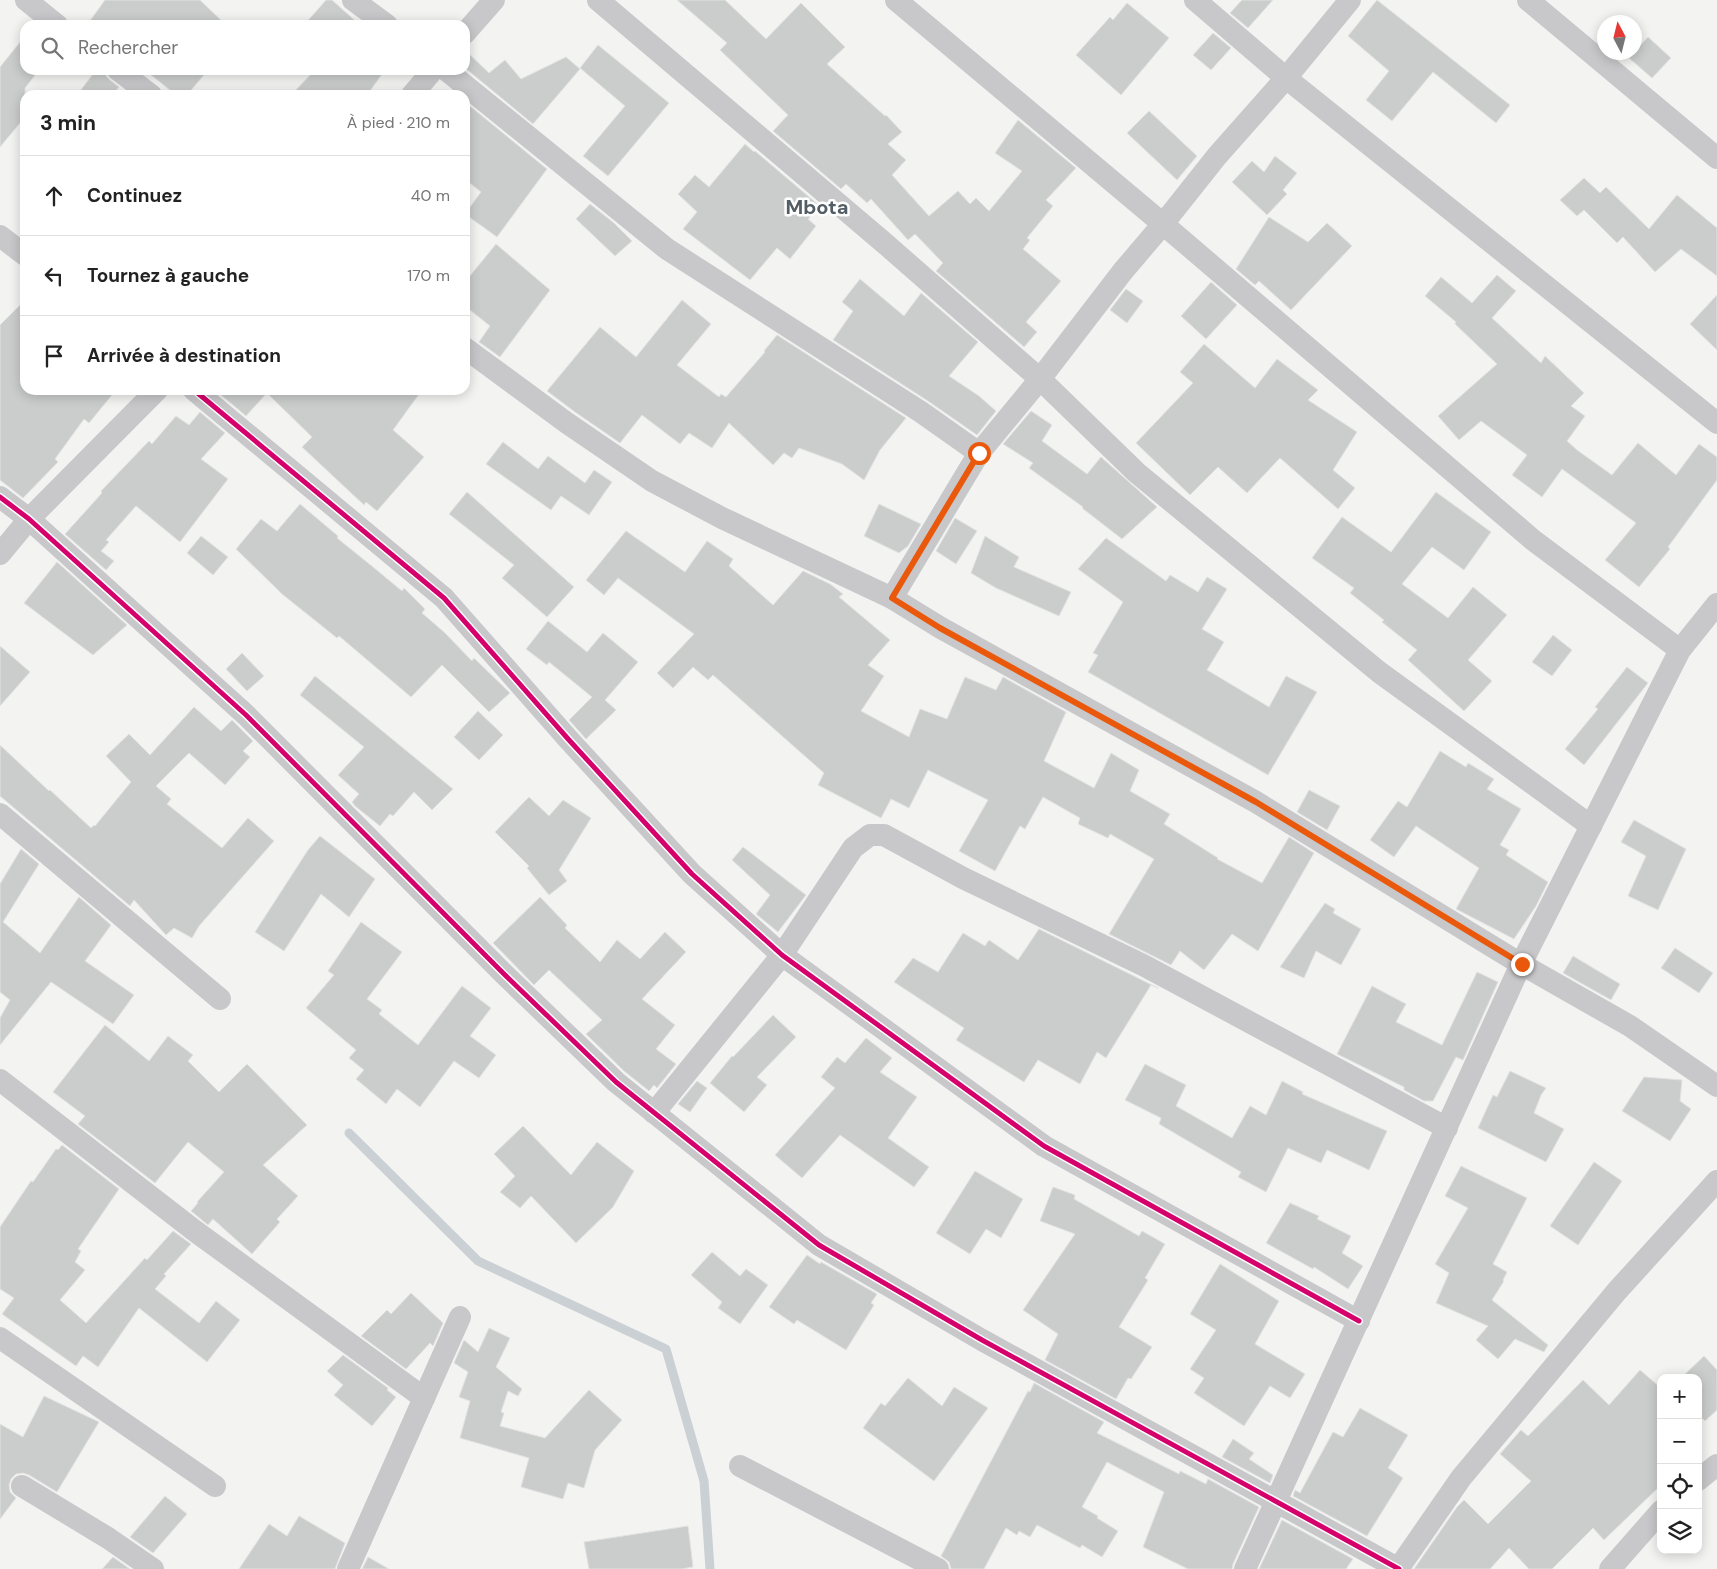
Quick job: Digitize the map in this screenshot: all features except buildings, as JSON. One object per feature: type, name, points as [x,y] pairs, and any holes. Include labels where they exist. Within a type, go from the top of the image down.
[{"type":"street","points":[[26,0],[51,20]]},
{"type":"street","points":[[353,0],[379,20]]},
{"type":"street","points":[[470,27],[494,0]]},
{"type":"street","points":[[598,0],[882,241],[1040,379],[1137,473],[1378,672],[1591,826]]},
{"type":"street","points":[[896,0],[1163,224],[1534,540],[1680,650]]},
{"type":"street","points":[[1195,0],[1286,78],[1717,423]]},
{"type":"street","points":[[892,598],[979,453],[1217,156],[1286,78],[1350,0]]},
{"type":"street","points":[[1528,0],[1717,158]]},
{"type":"street","points":[[125,75],[145,90]]},
{"type":"street","points":[[416,90],[429,75]]},
{"type":"street","points":[[452,75],[667,249],[921,412],[979,453]]},
{"type":"street","points":[[0,236],[20,251]]},
{"type":"street","points":[[470,352],[567,423],[652,481],[722,518],[892,598],[940,628],[1256,802],[1522,964],[1630,1026],[1717,1086]]},
{"type":"street","points":[[0,554],[29,519],[152,395]]},
{"type":"street","points":[[200,395],[444,598],[692,874],[782,955],[1044,1146],[1359,1320]]},
{"type":"street","points":[[0,497],[29,519],[246,715],[504,975],[616,1082],[819,1245],[982,1340],[1399,1569],[1461,1478],[1617,1291],[1717,1181]]},
{"type":"street","points":[[1245,1569],[1522,964],[1680,650],[1717,604]]},
{"type":"street","points":[[0,814],[220,999]]},
{"type":"street","points":[[654,1114],[782,955],[852,848],[870,835],[884,835],[963,878],[1143,965],[1447,1128]]},
{"type":"street","points":[[0,1080],[195,1231],[424,1398]]},
{"type":"street","points":[[348,1569],[460,1317]]},
{"type":"street","points":[[0,1338],[216,1486]]},
{"type":"street","points":[[1702,1477],[1717,1464]]},
{"type":"street","points":[[740,1466],[938,1569]]},
{"type":"street","points":[[22,1486],[108,1538],[153,1569]]},
{"type":"street","points":[[1610,1569],[1657,1516]]},
{"type":"waterway","points":[[349,1133],[478,1261],[666,1349],[704,1481],[710,1569]]},
{"type":"cycle path","points":[[200,395],[444,598],[569,740],[692,874],[782,955],[1044,1146],[1359,1321]]},
{"type":"cycle path","points":[[0,497],[29,519],[246,715],[505,975],[616,1082],[819,1245],[982,1340],[1399,1569]]},
{"type":"district","name":"Mbota","points":[[817,207]]},
{"type":"route","points":[[979,453],[892,598],[940,628],[1256,802],[1522,964]]}]
